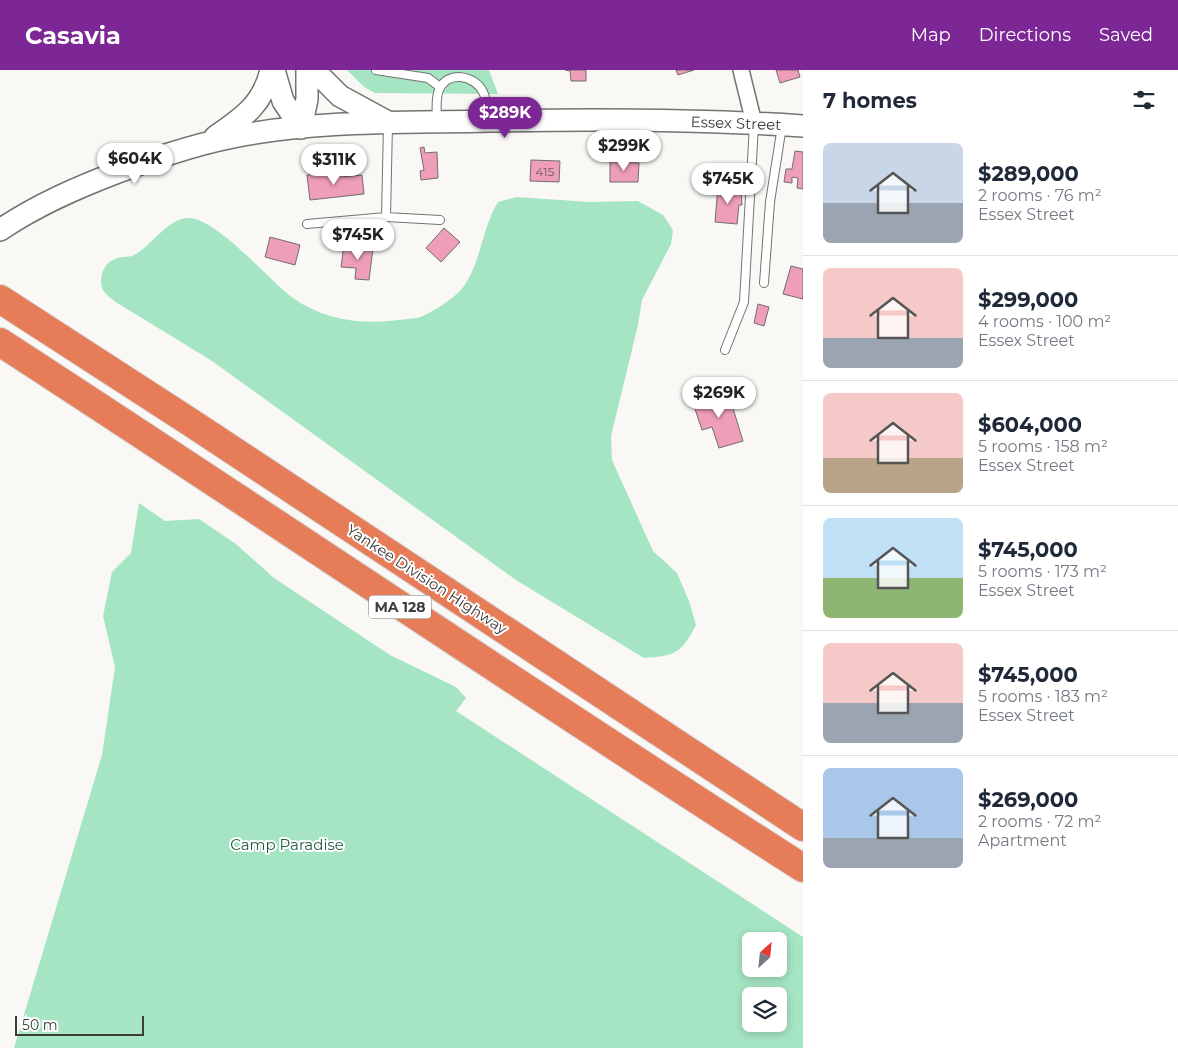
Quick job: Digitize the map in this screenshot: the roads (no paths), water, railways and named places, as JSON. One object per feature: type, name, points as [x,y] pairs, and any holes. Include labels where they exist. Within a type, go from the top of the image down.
[{"type":"highway","name":"Yankee Division Highway","points":[[0,299],[803,827]]},
{"type":"highway","name":"MA 128","points":[[0,342],[174,454],[426,623],[803,868]]},
{"type":"main road","points":[[272,70],[283,101],[301,128]]},
{"type":"main road","points":[[206,144],[251,111],[263,93],[272,70]]},
{"type":"main road","points":[[301,128],[307,99],[307,70]]},
{"type":"main road","points":[[314,70],[340,96],[388,122]]},
{"type":"main road","name":"Essex Street","points":[[0,230],[30,210],[78,187],[178,150],[235,137],[301,128],[388,122],[644,120],[793,125]]},
{"type":"street","points":[[741,70],[754,123]]},
{"type":"lane","points":[[376,70],[411,73],[428,78],[440,88]]},
{"type":"lane","points":[[437,122],[437,100],[440,88],[448,79],[458,73],[472,79],[483,91],[490,121]]},
{"type":"lane","points":[[386,217],[388,122]]},
{"type":"lane","points":[[725,350],[744,302],[754,162],[754,123]]},
{"type":"lane","points":[[764,283],[770,202],[793,125]]},
{"type":"lane","points":[[307,224],[386,217],[440,220]]},
{"type":"park label","name":"Camp Paradise","points":[[287,844]]}]
